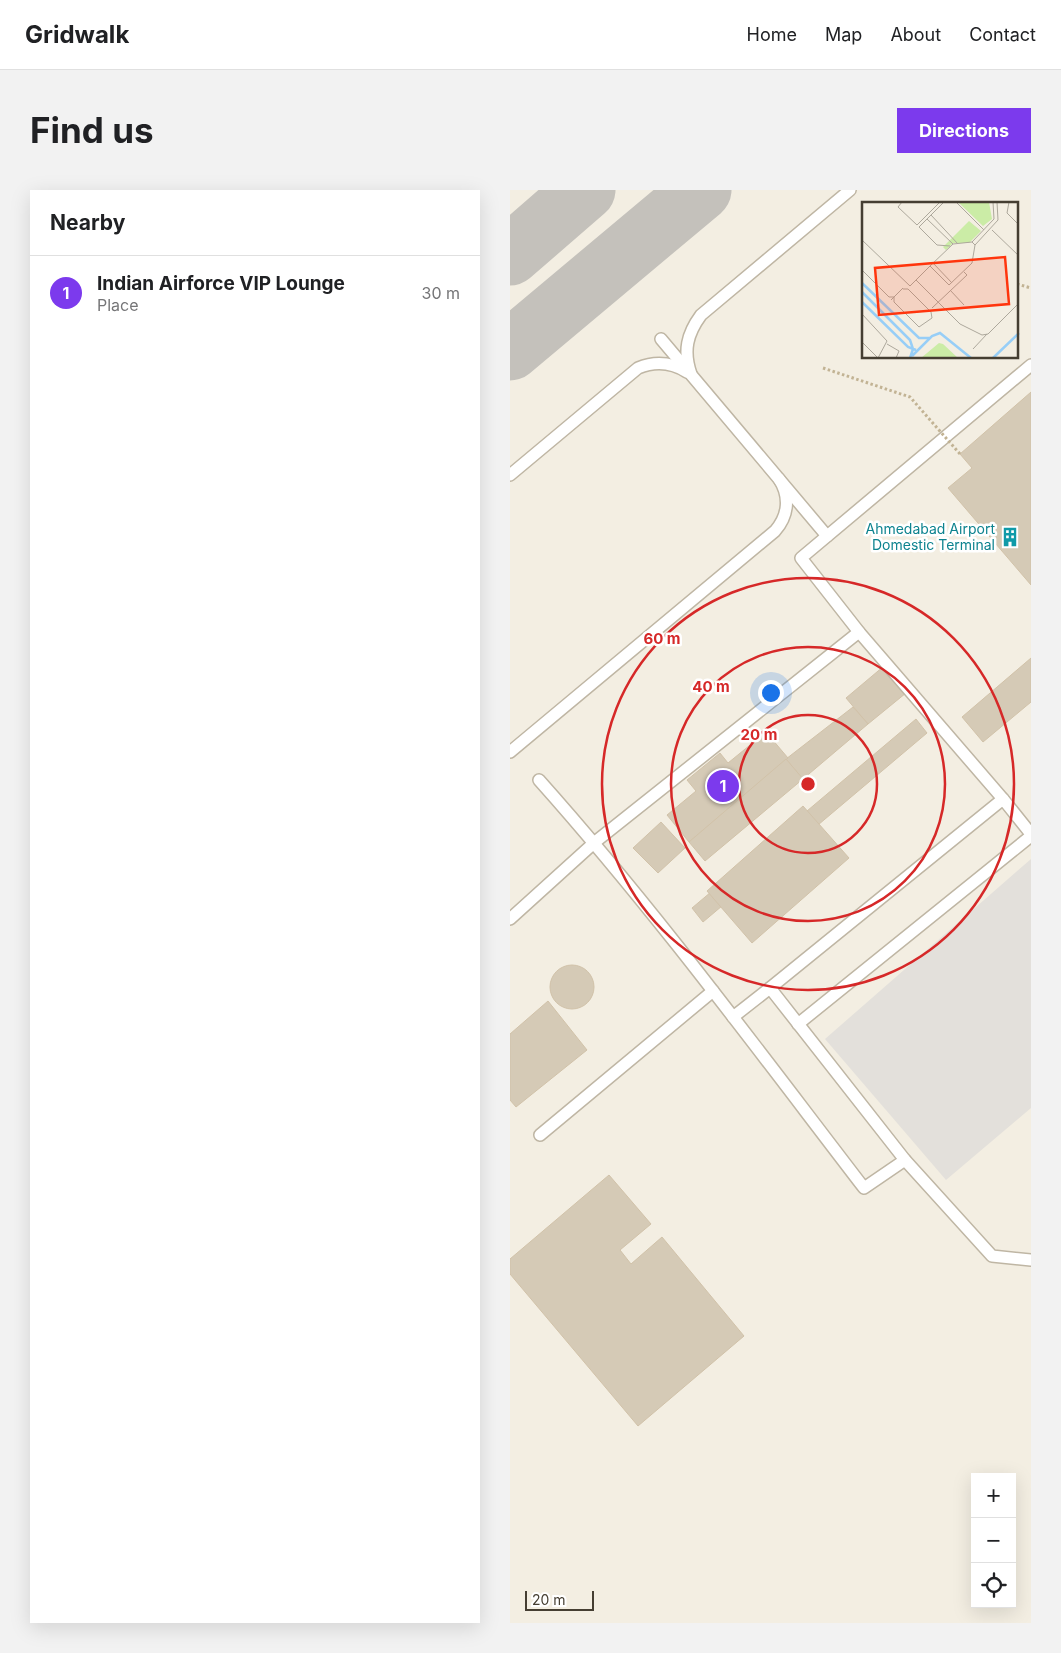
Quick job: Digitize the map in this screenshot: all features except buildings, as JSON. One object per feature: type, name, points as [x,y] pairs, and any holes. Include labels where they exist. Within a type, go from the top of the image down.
[{"type":"lane","points":[[692,375],[686,356],[686,348],[691,330],[701,315],[850,190]]},
{"type":"lane","points":[[662,339],[827,536]]},
{"type":"lane","points":[[510,475],[638,368],[654,363],[671,364],[692,375]]},
{"type":"lane","points":[[798,1024],[1031,835],[1003,798],[859,632],[801,558],[1031,365]]},
{"type":"lane","points":[[510,752],[775,531],[782,521],[786,509],[785,490],[778,479]]},
{"type":"lane","points":[[510,919],[595,842],[859,632]]},
{"type":"lane","points":[[539,780],[595,842],[713,991],[864,1188],[905,1160]]},
{"type":"lane","points":[[733,1017],[1003,798]]},
{"type":"lane","points":[[770,988],[905,1160],[992,1256],[1031,1260]]},
{"type":"lane","points":[[540,1135],[713,991]]},
{"type":"path","points":[[1018,284],[1031,288]]},
{"type":"path","points":[[822,368],[910,397],[960,454]]},
{"type":"shaded area","points":[[1031,859],[1031,1108],[946,1180],[825,1039]]},
{"type":"taxiway","points":[[510,255],[585,190]]},
{"type":"taxiway","points":[[510,350],[701,190]]},
{"type":"place","name":"Ahmedabad Airport Domestic Terminal","points":[[1010,537]]},
{"type":"place","name":"Indian Airforce VIP Lounge","points":[[723,786]]}]
